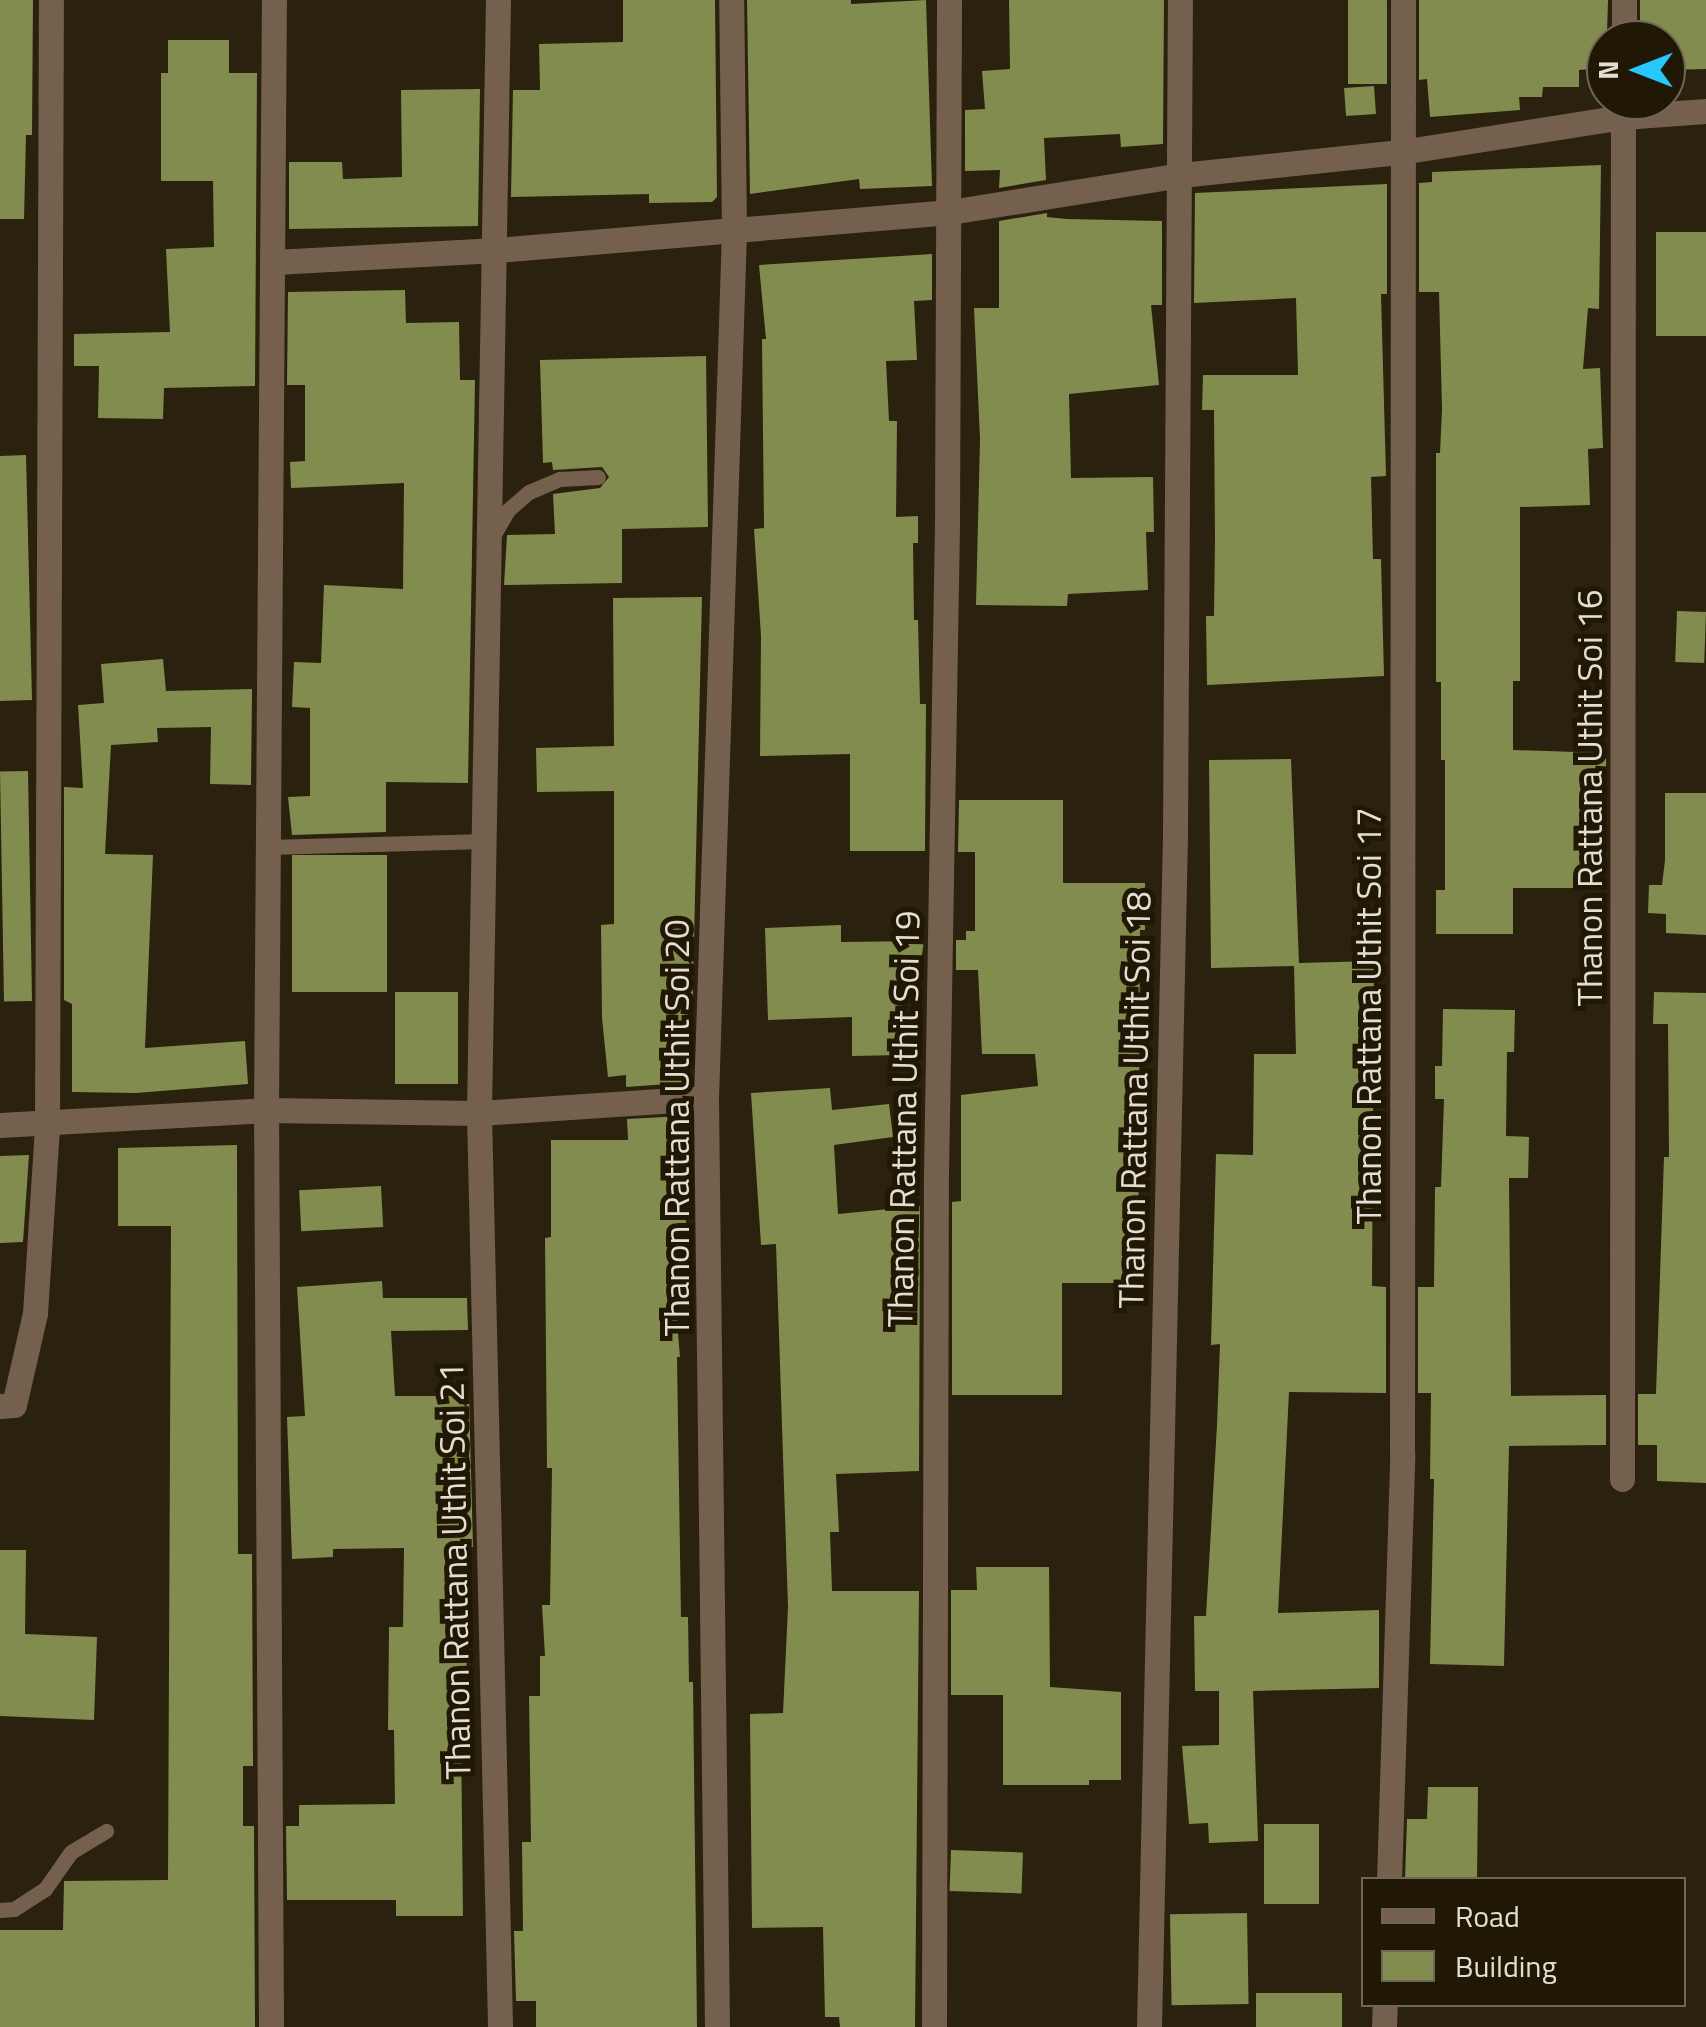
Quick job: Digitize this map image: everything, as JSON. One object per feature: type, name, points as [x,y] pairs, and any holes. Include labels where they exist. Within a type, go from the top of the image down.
[{"type":"street","points":[[0,1406],[14,1405],[35,1313],[47,1125],[51,0]]},
{"type":"street","points":[[271,2027],[266,1110],[274,0]]},
{"type":"street","name":"Thanon Rattana Uthit Soi 21","points":[[498,0],[497,250],[479,1113],[500,2027]]},
{"type":"street","name":"Thanon Rattana Uthit Soi 20","points":[[717,2027],[706,1098],[734,230],[731,0]]},
{"type":"street","name":"Thanon Rattana Uthit Soi 19","points":[[934,2027],[936,1174],[950,212],[949,0]]},
{"type":"street","name":"Thanon Rattana Uthit Soi 18","points":[[1149,2027],[1175,832],[1180,0]]},
{"type":"street","name":"Thanon Rattana Uthit Soi 17","points":[[1389,1877],[1402,1455],[1403,0]]},
{"type":"street","points":[[275,262],[497,250],[950,212],[1181,174],[1401,152],[1586,116]]},
{"type":"street","name":"Thanon Rattana Uthit Soi 16","points":[[1622,1479],[1623,120]]},
{"type":"street","points":[[0,1125],[266,1110],[479,1113],[706,1098]]},
{"type":"lane","points":[[491,539],[508,510],[529,492],[560,478],[598,478]]},
{"type":"lane","points":[[268,847],[484,841]]},
{"type":"lane","points":[[0,1910],[14,1909],[46,1890],[71,1852],[106,1831]]},
{"type":"building","points":[[0,0],[33,0],[32,135],[26,135],[24,219],[0,219]]},
{"type":"building","points":[[623,0],[715,0],[717,197],[712,202],[649,203],[649,194],[511,197],[513,90],[540,90],[539,44],[623,42]]},
{"type":"building","points":[[747,0],[851,0],[851,4],[926,0],[932,186],[860,189],[859,179],[750,194]]},
{"type":"building","points":[[1009,0],[1164,0],[1163,144],[1121,147],[1120,134],[1044,138],[1046,180],[999,188],[1000,170],[965,171],[965,110],[985,109],[982,71],[1010,69]]},
{"type":"building","points":[[1348,0],[1387,0],[1387,84],[1348,84]]},
{"type":"building","points":[[1419,0],[1608,0],[1607,20],[1586,20],[1586,69],[1579,70],[1579,87],[1543,87],[1542,97],[1519,97],[1520,110],[1430,117],[1427,79],[1419,80]]},
{"type":"building","points":[[1640,0],[1706,0],[1706,69],[1686,70],[1686,20],[1640,20]]},
{"type":"building","points":[[168,40],[229,40],[229,73],[257,73],[255,386],[164,388],[163,419],[98,418],[99,366],[74,366],[74,334],[170,332],[166,249],[214,247],[213,181],[161,181],[161,73],[168,73]]},
{"type":"building","points":[[1374,86],[1376,114],[1346,116],[1344,88]]},
{"type":"building","points":[[480,89],[478,226],[289,229],[289,162],[342,162],[343,179],[402,177],[401,90]]},
{"type":"building","points":[[1601,165],[1599,309],[1588,308],[1583,369],[1600,368],[1603,448],[1588,449],[1590,505],[1520,507],[1520,681],[1513,681],[1513,750],[1606,753],[1606,855],[1597,854],[1597,888],[1513,888],[1513,934],[1436,934],[1436,890],[1445,890],[1445,760],[1441,760],[1441,682],[1436,682],[1436,453],[1440,453],[1442,409],[1439,292],[1419,292],[1419,183],[1432,182],[1432,172]]},
{"type":"building","points":[[1387,184],[1387,294],[1381,294],[1386,476],[1371,477],[1373,559],[1381,559],[1384,676],[1207,685],[1206,616],[1214,616],[1214,410],[1202,410],[1203,375],[1298,375],[1296,298],[1194,303],[1195,193]]},
{"type":"building","points":[[1047,213],[1047,217],[1067,219],[1162,221],[1162,305],[1151,305],[1159,385],[1069,394],[1071,478],[1153,477],[1154,532],[1146,532],[1148,590],[1068,594],[1067,606],[976,605],[980,439],[974,308],[999,308],[999,221]]},
{"type":"building","points":[[1656,232],[1706,232],[1706,336],[1656,336]]},
{"type":"building","points":[[932,254],[932,300],[914,301],[917,360],[886,361],[889,421],[897,421],[896,517],[918,516],[918,543],[913,543],[914,620],[918,620],[920,704],[926,704],[925,851],[850,851],[850,754],[760,756],[761,636],[754,529],[764,528],[762,339],[766,339],[759,265]]},
{"type":"building","points":[[405,290],[406,323],[459,322],[460,380],[475,380],[468,783],[386,782],[386,832],[292,835],[288,797],[310,796],[310,708],[292,707],[294,662],[321,663],[324,585],[403,589],[404,483],[291,488],[290,462],[305,461],[305,385],[287,385],[288,292]]},
{"type":"building","points":[[706,356],[708,527],[622,529],[622,583],[504,585],[507,535],[555,534],[553,494],[600,488],[609,477],[602,467],[553,470],[552,462],[543,463],[540,360]]},
{"type":"building","points":[[26,455],[32,700],[0,701],[0,456]]},
{"type":"building","points":[[702,597],[691,1070],[681,1070],[682,1083],[626,1087],[626,1075],[608,1077],[602,1018],[601,925],[614,924],[614,791],[537,792],[536,748],[614,746],[613,598]]},
{"type":"building","points":[[1677,611],[1706,612],[1704,663],[1675,662]]},
{"type":"building","points":[[163,659],[166,691],[252,689],[251,785],[210,784],[211,727],[157,728],[158,742],[111,745],[105,854],[153,855],[145,1048],[245,1041],[248,1084],[136,1093],[72,1092],[72,1004],[64,1000],[64,787],[83,788],[78,705],[104,703],[101,664]]},
{"type":"building","points":[[1291,759],[1299,963],[1374,961],[1372,1286],[1386,1287],[1386,1393],[1289,1392],[1278,1613],[1379,1610],[1379,1688],[1253,1691],[1258,1841],[1209,1843],[1208,1823],[1189,1824],[1182,1746],[1219,1745],[1219,1691],[1195,1691],[1194,1616],[1206,1616],[1217,1425],[1220,1344],[1211,1345],[1216,1154],[1253,1155],[1254,1054],[1296,1054],[1294,966],[1211,968],[1209,760]]},
{"type":"building","points":[[0,771],[28,771],[32,1001],[4,1001]]},
{"type":"building","points":[[1665,793],[1706,793],[1706,935],[1666,933],[1666,914],[1648,913],[1649,885],[1662,885]]},
{"type":"building","points":[[959,800],[1063,800],[1063,883],[1145,883],[1145,930],[1140,930],[1138,1283],[1062,1283],[1062,1395],[952,1395],[952,1202],[961,1201],[961,1095],[1038,1086],[1035,1054],[982,1054],[978,970],[956,970],[956,940],[966,940],[966,931],[975,931],[975,852],[958,852]]},
{"type":"building","points":[[292,855],[387,855],[387,992],[292,992]]},
{"type":"building","points":[[841,925],[841,942],[924,941],[917,988],[902,989],[903,1055],[852,1056],[852,1017],[768,1020],[765,928]]},
{"type":"building","points":[[395,992],[458,992],[458,1084],[395,1084]]},
{"type":"building","points":[[1654,992],[1706,993],[1706,1483],[1657,1481],[1657,1445],[1638,1445],[1638,1394],[1656,1394],[1664,1157],[1669,1157],[1668,1024],[1653,1024]]},
{"type":"building","points":[[1443,1009],[1515,1010],[1514,1052],[1507,1052],[1506,1136],[1529,1137],[1528,1178],[1509,1178],[1511,1396],[1606,1395],[1606,1445],[1509,1446],[1504,1666],[1430,1664],[1434,1479],[1430,1479],[1431,1393],[1418,1393],[1418,1287],[1434,1287],[1435,1187],[1441,1187],[1444,1099],[1435,1099],[1435,1066],[1442,1066]]},
{"type":"building","points":[[830,1088],[832,1110],[889,1104],[893,1137],[834,1145],[838,1214],[920,1206],[919,1471],[836,1474],[839,1532],[830,1532],[832,1591],[919,1591],[915,2027],[840,2027],[839,2017],[825,2017],[823,1927],[752,1928],[750,1714],[783,1713],[788,1607],[776,1244],[761,1245],[751,1093]]},
{"type":"building","points":[[683,1116],[688,1296],[675,1297],[680,1357],[681,1617],[688,1617],[689,1682],[693,1682],[697,2027],[536,2027],[536,2001],[516,2001],[514,1931],[523,1931],[522,1842],[531,1842],[529,1696],[540,1696],[540,1656],[545,1656],[542,1605],[550,1605],[552,1468],[547,1468],[545,1238],[551,1237],[551,1140],[628,1140],[627,1119]]},
{"type":"building","points":[[237,1145],[238,1554],[252,1554],[253,1766],[243,1766],[243,1826],[254,1826],[255,2027],[0,2027],[0,1930],[63,1930],[64,1881],[168,1880],[171,1226],[118,1226],[118,1148]]},
{"type":"building","points":[[29,1155],[23,1242],[0,1243],[0,1156]]},
{"type":"building","points":[[381,1186],[383,1227],[301,1231],[299,1190]]},
{"type":"building","points":[[382,1281],[383,1298],[467,1298],[468,1330],[391,1331],[395,1396],[469,1396],[473,1547],[461,1547],[460,1627],[467,1627],[466,1730],[461,1730],[463,1916],[396,1916],[396,1900],[287,1900],[286,1826],[299,1826],[299,1805],[395,1804],[394,1730],[388,1730],[389,1627],[403,1627],[404,1548],[333,1549],[333,1557],[292,1559],[287,1417],[305,1416],[297,1287]]},
{"type":"building","points":[[0,1550],[26,1550],[25,1634],[97,1637],[94,1720],[0,1716]]},
{"type":"building","points":[[976,1567],[1049,1567],[1050,1687],[1121,1692],[1121,1780],[1089,1780],[1089,1785],[1003,1785],[1003,1695],[951,1695],[951,1590],[977,1590]]},
{"type":"building","points":[[1428,1787],[1478,1787],[1477,1877],[1405,1877],[1407,1819],[1427,1819]]},
{"type":"building","points":[[1264,1824],[1319,1824],[1319,1904],[1264,1904]]},
{"type":"building","points":[[951,1850],[1023,1853],[1022,1893],[950,1891]]},
{"type":"building","points":[[1247,1913],[1249,2004],[1172,2005],[1170,1914]]},
{"type":"building","points":[[1256,1993],[1342,1993],[1342,2027],[1256,2027]]}]
